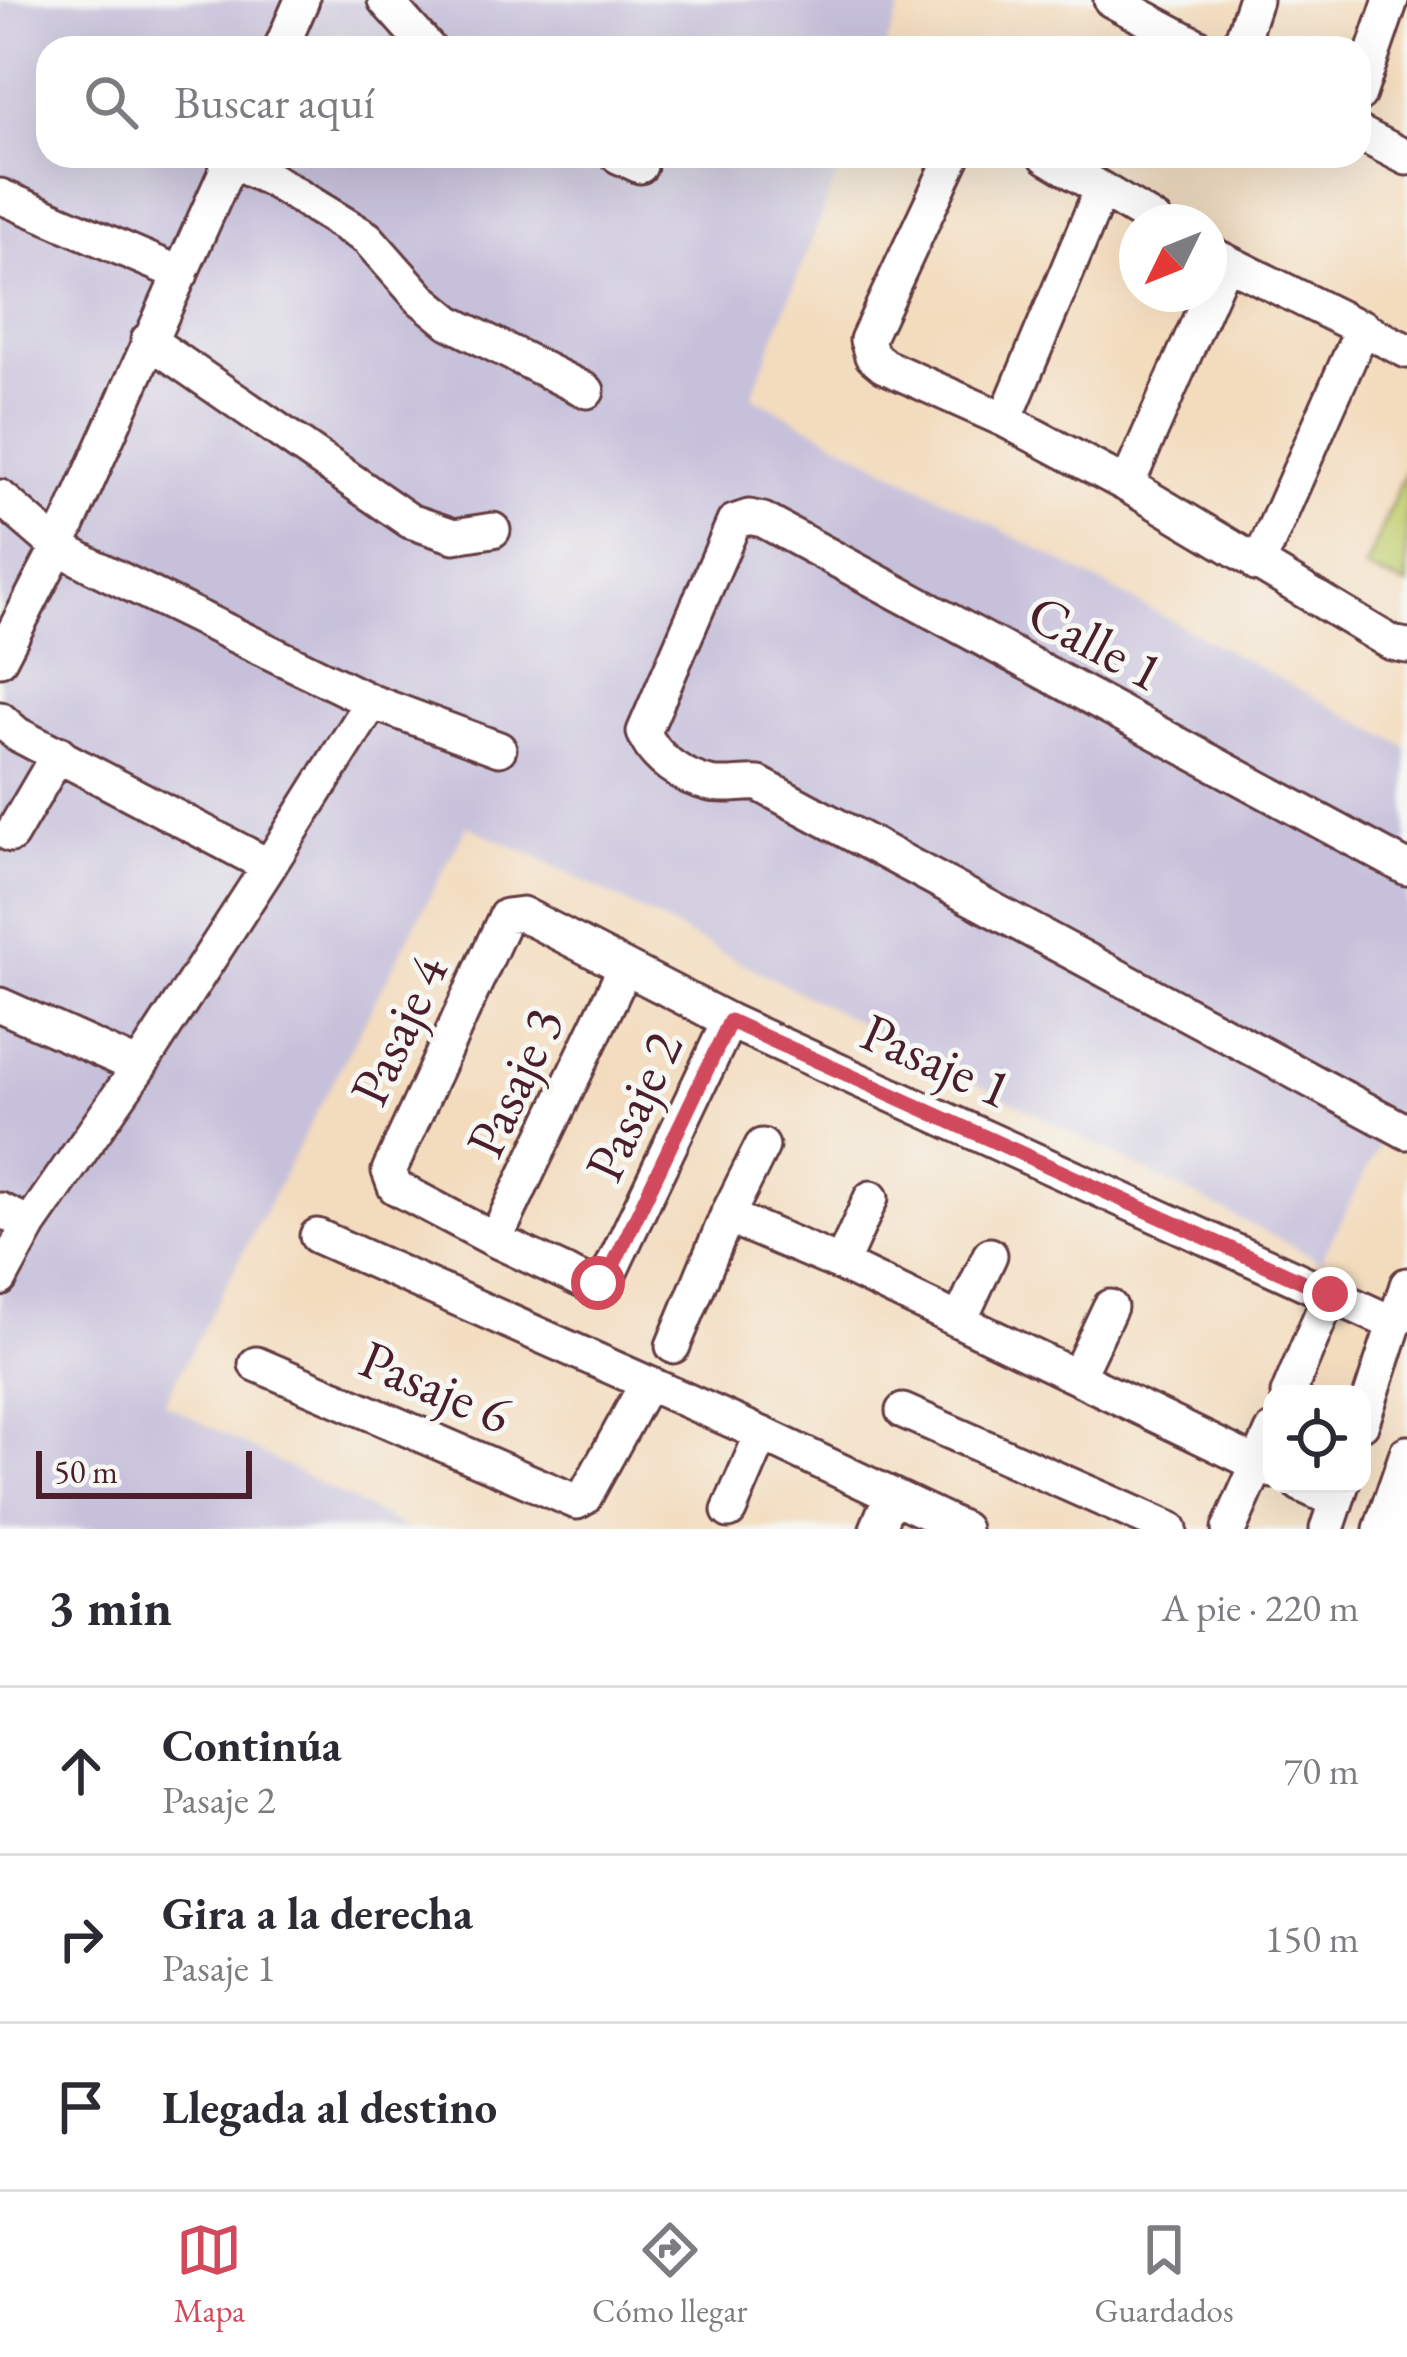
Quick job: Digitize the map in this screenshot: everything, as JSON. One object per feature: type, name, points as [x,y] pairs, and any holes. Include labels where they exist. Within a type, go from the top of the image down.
[{"type":"street","points":[[286,36],[302,0]]},
{"type":"street","points":[[386,0],[418,36]]},
{"type":"street","points":[[1243,36],[1255,0]]},
{"type":"street","points":[[1371,59],[1391,0]]},
{"type":"street","points":[[1116,1],[1179,36]]},
{"type":"street","points":[[1371,139],[1407,158]]},
{"type":"street","points":[[0,659],[58,547],[228,168]]},
{"type":"street","points":[[249,168],[367,238],[448,322],[587,391]]},
{"type":"street","points":[[946,168],[867,340],[872,356],[1127,485],[1392,643],[1407,646]]},
{"type":"street","points":[[1065,168],[1125,204]]},
{"type":"street","points":[[1005,420],[1101,190]]},
{"type":"street","points":[[0,196],[182,274]]},
{"type":"street","points":[[1227,263],[1407,351]]},
{"type":"street","points":[[1127,485],[1196,312]]},
{"type":"street","points":[[1258,565],[1363,327]]},
{"type":"street","points":[[148,340],[410,521],[454,536],[493,530]]},
{"type":"street","points":[[0,497],[58,547],[372,702],[499,749]]},
{"type":"street","name":"Calle 1","points":[[1407,868],[763,520],[749,517],[734,522],[644,732],[657,757],[714,785],[758,784],[1407,1132]]},
{"type":"street","points":[[0,1279],[15,1217],[139,1067],[372,702]]},
{"type":"street","points":[[0,719],[17,734],[269,866]]},
{"type":"street","points":[[11,836],[58,753]]},
{"type":"street","name":"Pasaje 1","points":[[506,916],[522,914],[730,1021],[1394,1324]]},
{"type":"street","name":"Pasaje 4","points":[[495,1240],[394,1187],[389,1171],[506,916]]},
{"type":"street","name":"Pasaje 3","points":[[495,1240],[625,968]]},
{"type":"street","points":[[0,1004],[139,1067]]},
{"type":"street","name":"Pasaje 2","points":[[495,1240],[585,1282],[598,1283],[608,1276],[730,1021]]},
{"type":"street","points":[[673,1346],[727,1216],[763,1146]]},
{"type":"street","points":[[841,1264],[872,1198]]},
{"type":"street","points":[[727,1216],[841,1264],[1263,1466]]},
{"type":"street","points":[[317,1236],[963,1529]]},
{"type":"street","points":[[960,1320],[990,1255]]},
{"type":"street","points":[[1371,1395],[1407,1286]]},
{"type":"street","points":[[1292,1385],[1330,1294]]},
{"type":"street","points":[[1077,1377],[1110,1307]]},
{"type":"street","name":"Pasaje 6","points":[[256,1364],[577,1502],[584,1498],[646,1385]]},
{"type":"street","points":[[903,1411],[1170,1529]]},
{"type":"street","points":[[728,1511],[762,1434]]},
{"type":"street","points":[[1381,1529],[1407,1454]]},
{"type":"street","points":[[1229,1529],[1263,1470]]},
{"type":"street","points":[[877,1529],[891,1495]]},
{"type":"shaded area","points":[[0,0],[904,0],[890,36],[36,36],[36,168],[839,168],[752,396],[1407,747],[1407,1089],[1321,1261],[537,857],[467,826],[164,1403],[407,1529],[0,1529]]},
{"type":"green space","points":[[1407,467],[1407,586],[1365,569]]},
{"type":"route","points":[[598,1283],[608,1276],[730,1021],[1330,1294]]}]
